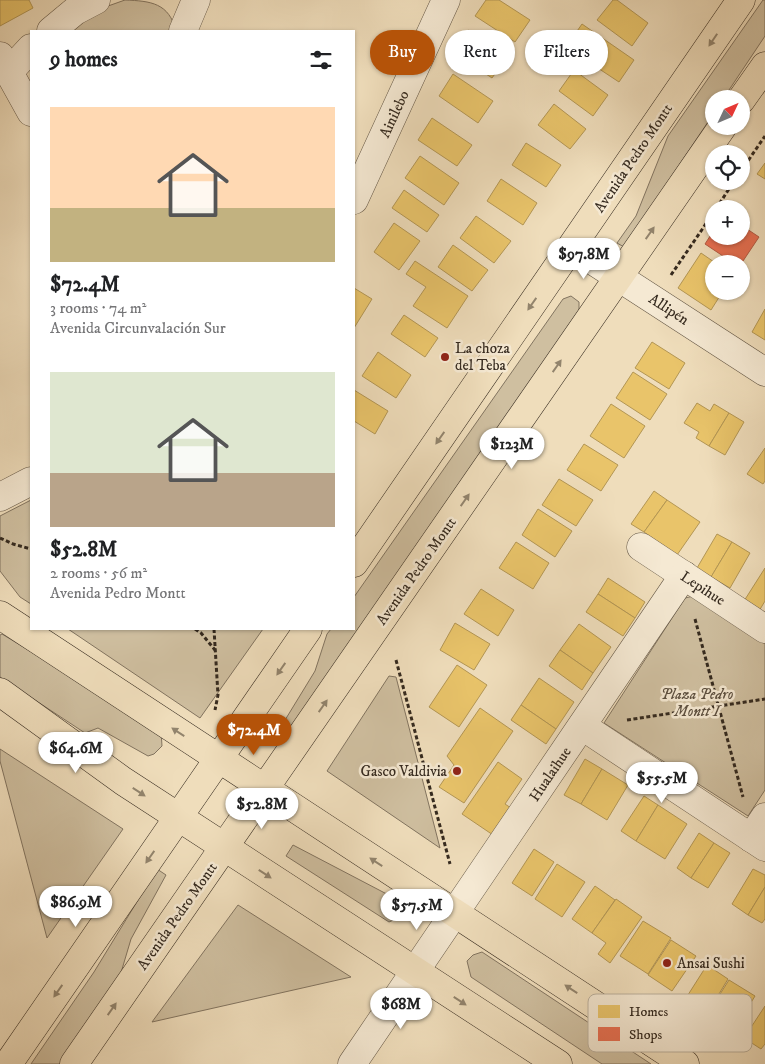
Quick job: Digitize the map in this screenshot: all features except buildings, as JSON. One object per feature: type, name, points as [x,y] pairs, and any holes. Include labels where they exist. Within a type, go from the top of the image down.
[{"type":"main road","name":"Avenida Pedro Montt","points":[[355,562],[741,0]]},
{"type":"main road","points":[[748,90],[765,66]]},
{"type":"main road","name":"Avenida Pedro Montt","points":[[74,1064],[717,135]]},
{"type":"main road","points":[[0,615],[588,1000]]},
{"type":"main road","points":[[8,1064],[307,630]]},
{"type":"main road","points":[[0,692],[123,782],[558,1064]]},
{"type":"main road","points":[[667,1052],[685,1064]]},
{"type":"street","points":[[52,30],[75,11],[96,0]]},
{"type":"street","points":[[183,30],[196,0],[206,0]]},
{"type":"street","name":"Ainilebo","points":[[355,198],[446,0]]},
{"type":"street","points":[[30,49],[5,64],[30,110]]},
{"type":"street","name":"Allipén","points":[[572,247],[765,372]]},
{"type":"street","points":[[0,497],[30,482]]},
{"type":"street","name":"Lepihue","points":[[641,547],[765,629]]},
{"type":"street","name":"Hualaihue","points":[[352,1064],[684,575]]},
{"type":"street","points":[[582,726],[760,834]]},
{"type":"path","points":[[750,158],[765,136]]},
{"type":"path","points":[[666,282],[705,225]]},
{"type":"path","points":[[0,538],[12,544],[30,549]]},
{"type":"path","points":[[684,575],[748,816],[760,834]]},
{"type":"path","points":[[196,630],[215,651]]},
{"type":"path","points":[[214,630],[218,695],[214,713]]},
{"type":"path","points":[[396,660],[450,864]]},
{"type":"path","points":[[582,726],[765,699]]},
{"type":"green space","points":[[125,0],[143,1],[158,5],[164,9],[169,14],[176,30],[67,30],[94,11]]},
{"type":"green space","points":[[763,0],[765,0],[765,36],[729,90],[705,90],[705,126],[624,247],[617,243],[636,216],[668,136]]},
{"type":"green space","points":[[571,296],[579,302],[579,310],[354,639],[288,731],[282,725],[315,671],[327,634],[330,630],[355,630],[355,596],[563,299]]},
{"type":"green space","points":[[30,501],[30,603],[20,597],[0,571],[0,516]]},
{"type":"green space","name":"Plaza Pedro Montt I","points":[[698,595],[765,638],[765,790],[748,816],[604,723],[685,598]]},
{"type":"green space","points":[[69,630],[262,630],[200,718]]},
{"type":"green space","points":[[2,634],[161,731],[162,746],[154,754],[148,756],[98,728],[85,733],[0,677],[0,635]]},
{"type":"green space","points":[[389,676],[396,677],[440,848],[327,771]]},
{"type":"green space","points":[[0,749],[123,829],[47,938],[0,761]]},
{"type":"green space","points":[[293,845],[402,902],[400,917],[389,922],[286,856]]},
{"type":"green space","points":[[157,869],[166,875],[131,939],[117,986],[61,1064],[31,1064],[94,972]]},
{"type":"green space","points":[[238,905],[351,977],[152,1022]]},
{"type":"green space","points":[[482,952],[588,1022],[588,1052],[633,1052],[651,1064],[602,1064],[471,977],[467,961],[473,955]]},
{"type":"place","name":"La choza del Teba","points":[[445,357]]},
{"type":"place","name":"Gasco Valdivia","points":[[457,771]]},
{"type":"place","name":"Ansai Sushi","points":[[667,963]]}]
